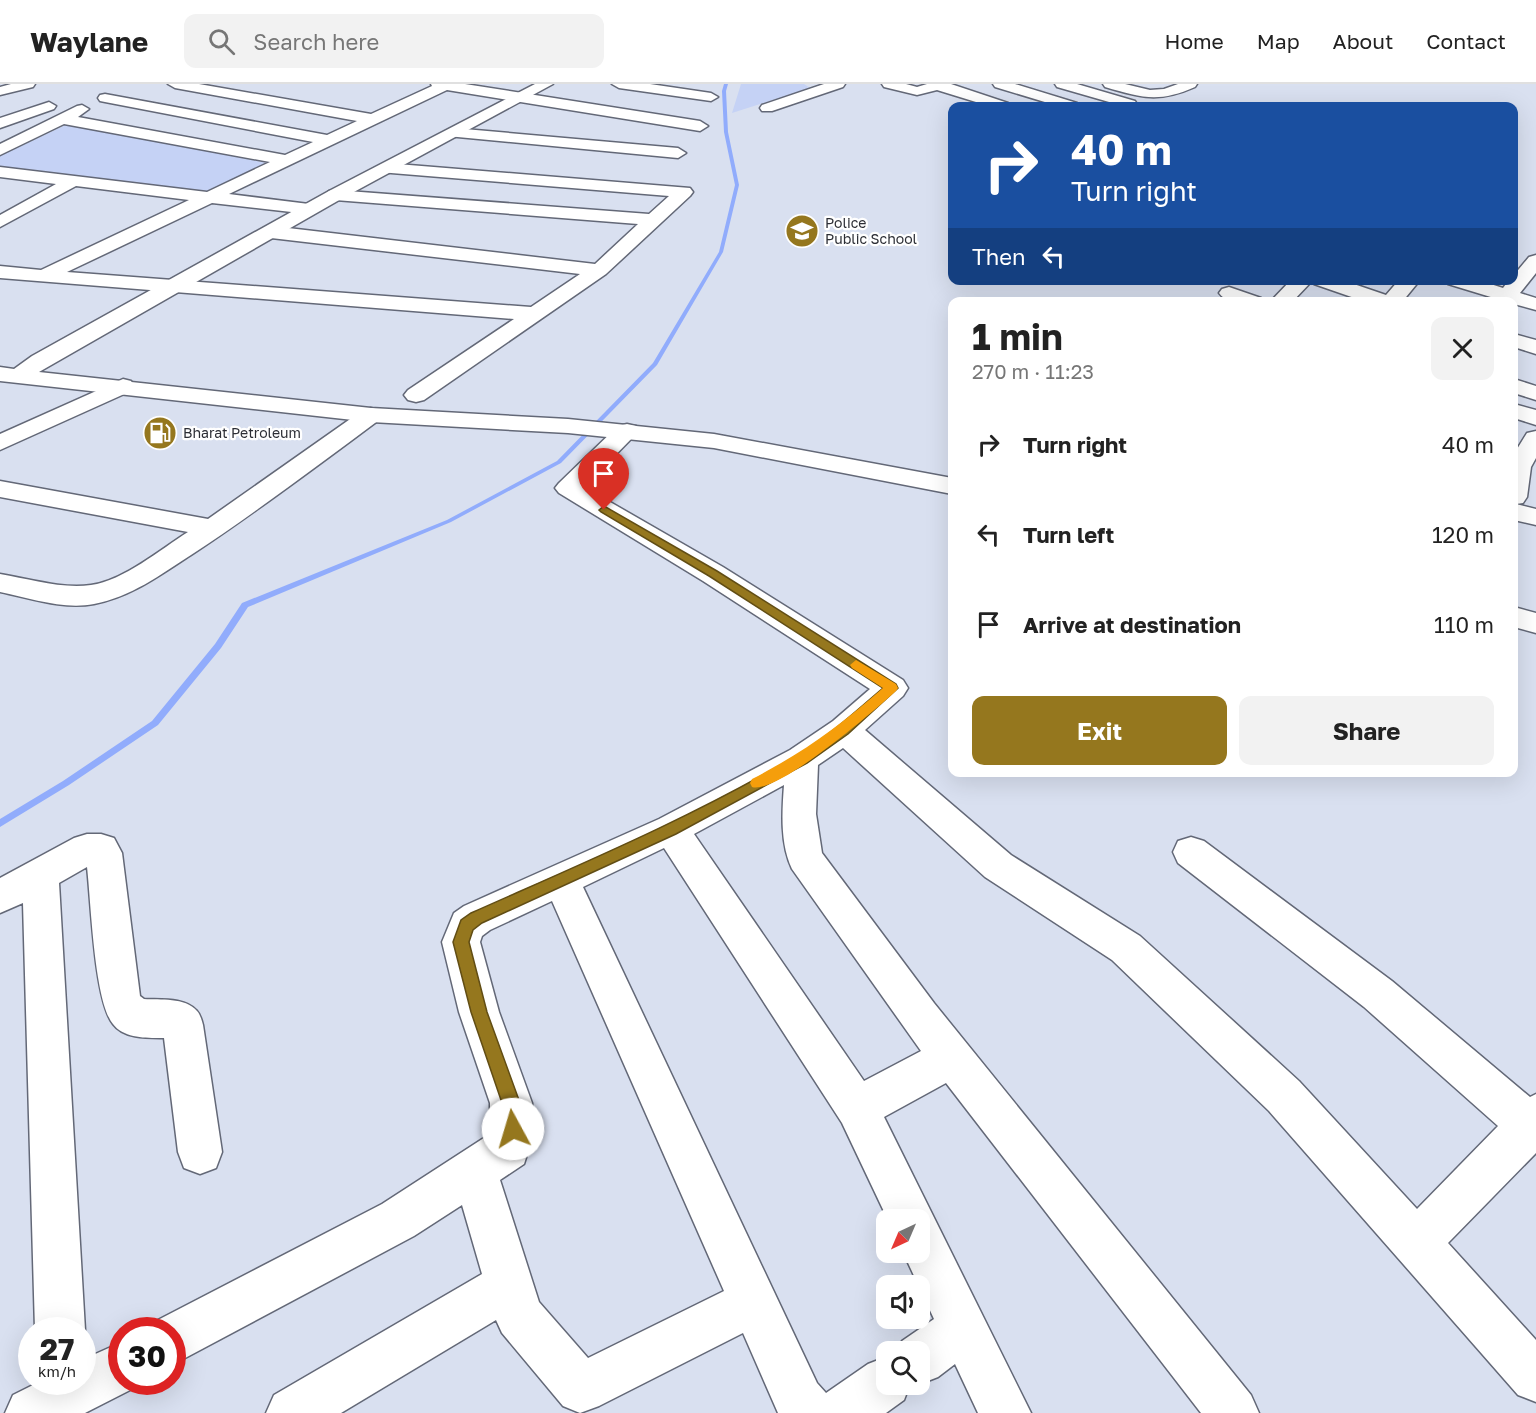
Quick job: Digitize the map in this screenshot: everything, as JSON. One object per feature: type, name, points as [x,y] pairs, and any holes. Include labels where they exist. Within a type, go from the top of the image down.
[{"type":"street","points":[[175,84],[371,119]]},
{"type":"street","points":[[10,375],[39,361],[309,209],[546,84]]},
{"type":"street","points":[[619,84],[711,98]]},
{"type":"street","points":[[767,108],[818,87],[838,84]]},
{"type":"street","points":[[889,84],[917,91],[941,85],[990,102]]},
{"type":"street","points":[[1019,102],[1063,84],[1119,102]]},
{"type":"street","points":[[1110,84],[1155,96],[1167,94],[1190,84]]},
{"type":"street","points":[[43,276],[441,85],[473,86],[521,98],[700,126]]},
{"type":"street","points":[[976,98],[1006,85],[1056,102]]},
{"type":"street","points":[[0,150],[63,119],[109,91],[132,87]]},
{"type":"street","points":[[0,91],[45,90]]},
{"type":"street","points":[[0,102],[6,105],[45,90]]},
{"type":"street","points":[[0,123],[45,90]]},
{"type":"street","points":[[109,91],[328,140]]},
{"type":"street","points":[[1075,102],[1094,93]]},
{"type":"street","points":[[381,100],[404,104]]},
{"type":"street","points":[[63,119],[286,160]]},
{"type":"street","points":[[453,133],[627,140],[678,153]]},
{"type":"street","points":[[385,168],[684,192],[599,270],[536,314],[405,394],[572,418],[733,427],[948,467]]},
{"type":"street","points":[[5,177],[73,181],[309,209]]},
{"type":"street","points":[[0,222],[73,181]]},
{"type":"street","points":[[335,195],[654,220]]},
{"type":"street","points":[[271,232],[599,270]]},
{"type":"street","points":[[0,272],[536,314]]},
{"type":"street","points":[[1506,297],[1532,272]]},
{"type":"street","points":[[1285,297],[1298,285]]},
{"type":"street","points":[[1394,297],[1405,285]]},
{"type":"street","points":[[1456,286],[1497,297]]},
{"type":"street","points":[[1346,290],[1371,297]]},
{"type":"street","points":[[1229,293],[1240,297]]},
{"type":"street","points":[[1518,301],[1536,304]]},
{"type":"street","points":[[1518,341],[1536,348]]},
{"type":"street","points":[[0,358],[337,390]]},
{"type":"street","points":[[1518,366],[1536,372]]},
{"type":"street","points":[[10,375],[371,415],[572,418]]},
{"type":"street","points":[[0,443],[123,386]]},
{"type":"street","points":[[1518,387],[1536,393]]},
{"type":"street","points":[[1518,412],[1536,418]]},
{"type":"street","points":[[0,583],[81,596],[99,594],[144,573],[215,529],[371,415]]},
{"type":"street","points":[[630,423],[948,485]]},
{"type":"street","points":[[186,1333],[398,1220],[508,1148],[513,1129],[511,1103],[479,1012],[461,942],[467,925],[477,918],[671,830],[802,759],[844,730],[892,688],[713,574],[568,488],[630,423]]},
{"type":"street","points":[[1522,469],[1529,441]]},
{"type":"street","points":[[0,489],[215,529]]},
{"type":"street","points":[[1518,513],[1536,517]]},
{"type":"street","points":[[1518,597],[1536,601]]},
{"type":"street","points":[[1518,618],[1536,623]]},
{"type":"street","points":[[844,730],[998,866],[1126,948],[1284,1096],[1536,1377]]},
{"type":"street","points":[[802,759],[799,814],[805,858],[952,1058],[1233,1413]]},
{"type":"street","points":[[671,830],[858,1108],[907,1209]]},
{"type":"street","points":[[0,897],[87,849],[101,849],[104,853],[120,994],[128,1012],[143,1020],[168,1018],[176,1019],[183,1025],[200,1152]]},
{"type":"street","points":[[1191,852],[1378,994],[1534,1124],[1416,1242]]},
{"type":"street","points":[[40,876],[59,1317]]},
{"type":"street","points":[[561,879],[799,1401],[810,1413]]},
{"type":"street","points":[[858,1108],[952,1058]]},
{"type":"street","points":[[474,1170],[519,1316],[581,1388],[754,1302]]},
{"type":"street","points":[[930,1257],[1005,1413]]},
{"type":"street","points":[[292,1413],[510,1285]]},
{"type":"street","points":[[930,1352],[964,1328]]},
{"type":"street","points":[[52,1397],[108,1373]]},
{"type":"street","points":[[842,1413],[876,1389]]},
{"type":"shaded area","points":[[741,84],[804,84],[810,88],[732,113]]},
{"type":"shaded area","points":[[68,124],[267,163],[207,191],[0,167],[0,156]]},
{"type":"waterway","points":[[0,823],[66,783],[155,723],[218,646],[245,605],[449,521],[559,462],[655,364],[721,252],[737,185],[726,132],[724,91],[726,84]]},
{"type":"slow traffic","points":[[757,783],[802,759],[844,730],[892,688],[856,665]]},
{"type":"place","name":"Police Public School","points":[[802,231]]},
{"type":"place","name":"Bharat Petroleum","points":[[160,433]]},
{"type":"route","points":[[513,1129],[511,1103],[479,1012],[461,942],[467,925],[477,918],[671,830],[802,759],[844,730],[892,688],[713,574],[604,510]]}]
